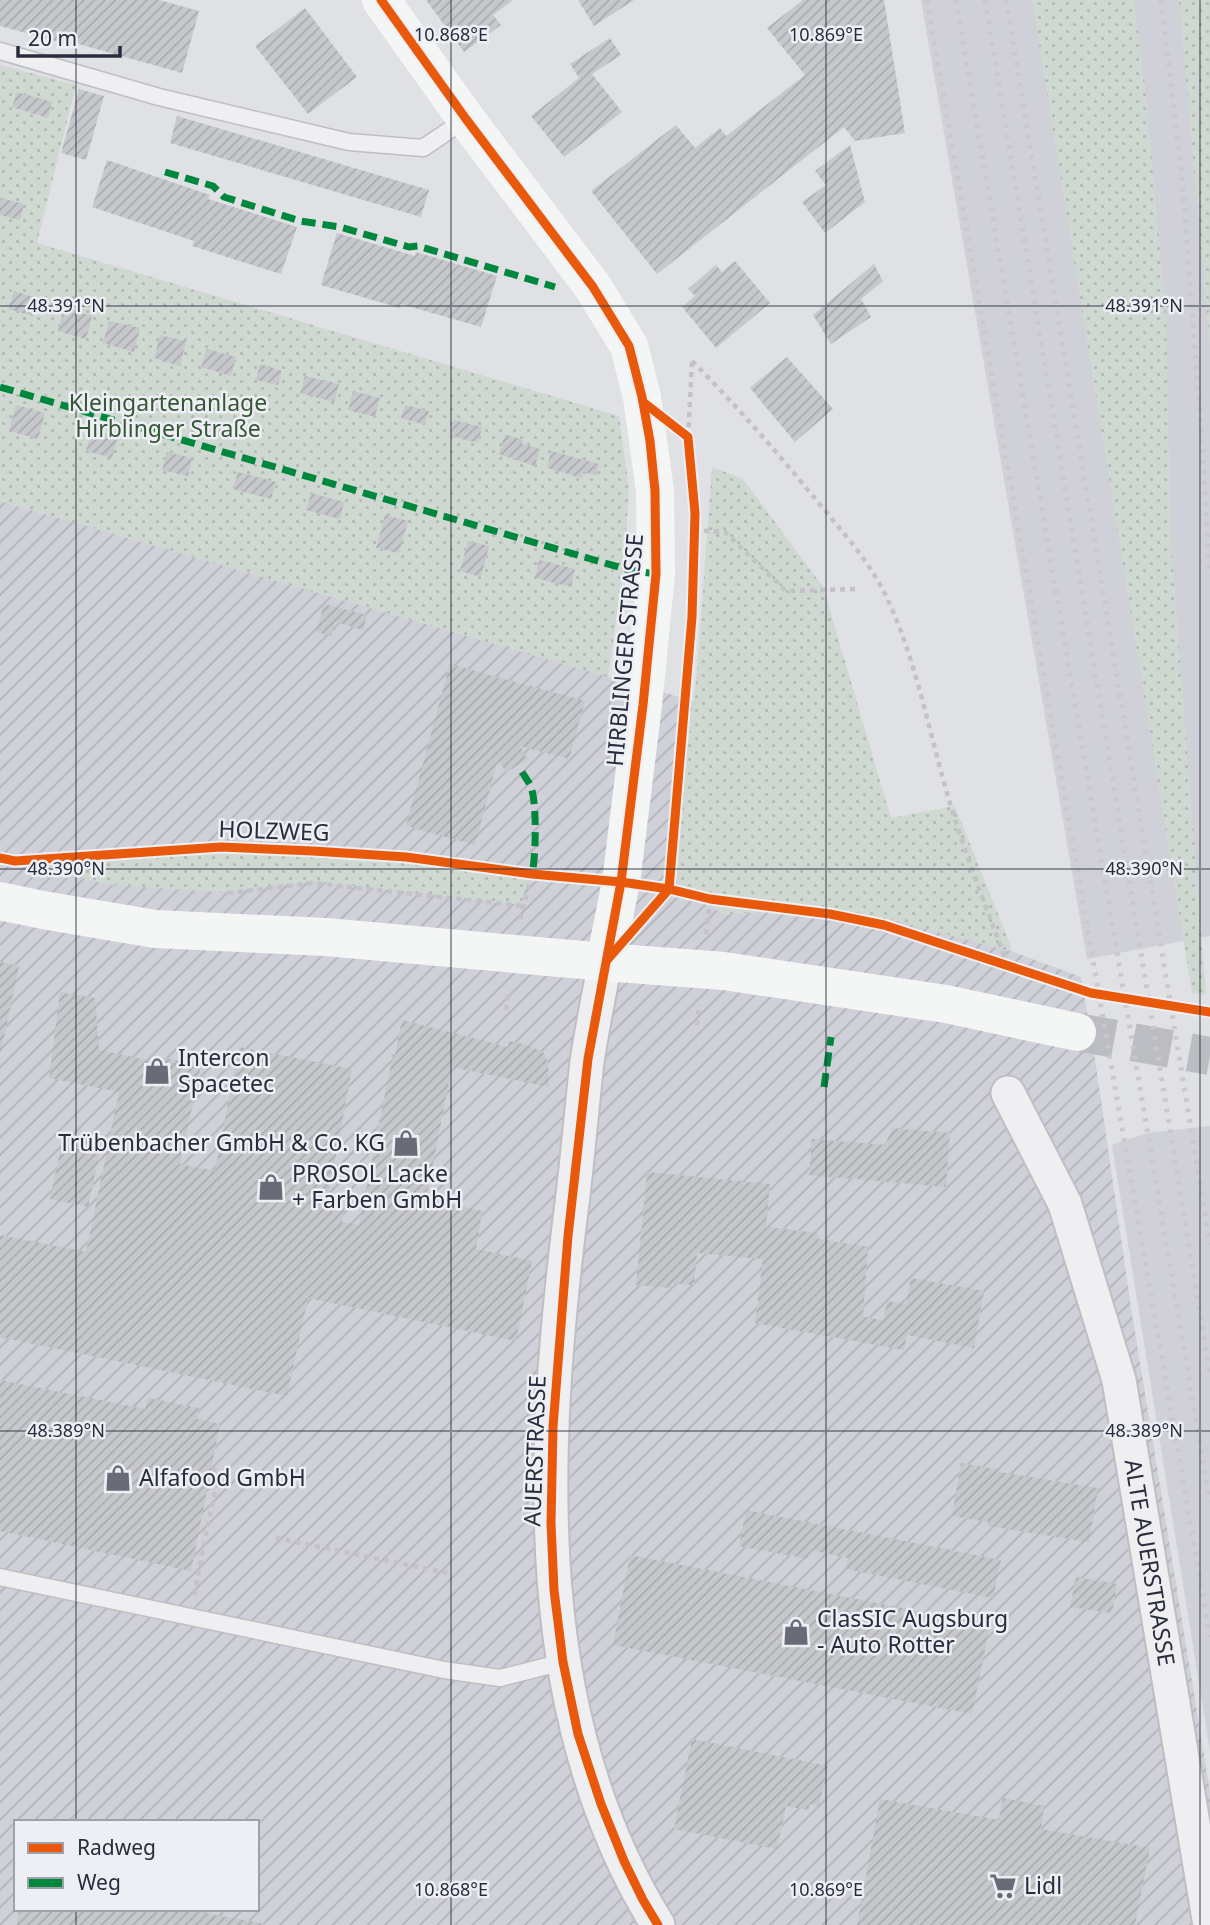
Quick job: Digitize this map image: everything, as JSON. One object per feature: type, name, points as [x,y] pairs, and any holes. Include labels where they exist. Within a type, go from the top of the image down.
[{"type":"main road","name":"HIRBLINGER STRASSE","points":[[381,0],[466,119],[593,287],[629,346],[643,402],[655,491],[656,574],[623,872],[605,962]]},
{"type":"main road","points":[[0,901],[155,929],[326,937],[724,971],[946,1003],[1077,1032]]},
{"type":"street","name":"AUERSTRASSE","points":[[605,962],[587,1067],[566,1258],[552,1427],[553,1576],[564,1662],[578,1734],[600,1804],[624,1861],[658,1925]]},
{"type":"street","name":"ALTE AUERSTRASSE","points":[[1008,1093],[1065,1204],[1119,1380],[1210,1925]]},
{"type":"lane","points":[[0,51],[159,97],[349,142],[423,148],[466,119]]},
{"type":"lane","points":[[0,1577],[443,1670],[500,1678],[564,1662]]},
{"type":"path","points":[[688,437],[692,361],[728,398],[864,558],[886,596],[907,645],[949,800],[1008,965]]},
{"type":"path","points":[[694,530],[724,531],[786,591],[855,589]]},
{"type":"path","points":[[15,861],[42,859]]},
{"type":"path","points":[[15,861],[68,876]]},
{"type":"path","points":[[519,872],[532,874]]},
{"type":"path","points":[[219,894],[313,883],[523,906]]},
{"type":"path","points":[[190,1616],[219,1471],[211,1469]]},
{"type":"path","points":[[208,1524],[216,1526]]},
{"type":"path","points":[[276,1538],[452,1574]]},
{"type":"shaded area","points":[[921,0],[1210,0],[1210,936],[1087,959]]},
{"type":"shaded area","points":[[0,501],[693,701],[672,878],[724,915],[779,910],[886,918],[1013,952],[1081,977],[1132,1314],[1210,1792],[1210,1925],[0,1925]]},
{"type":"shaded area","points":[[1210,1126],[1210,1751],[1112,1145],[1147,1133]]},
{"type":"green space","points":[[1032,0],[1134,0],[1144,76],[1166,313],[1171,540],[1206,995],[1192,993]]},
{"type":"green space","points":[[1179,0],[1210,0],[1210,350],[1207,316]]},
{"type":"green space","name":"Kleingartenanlage Hirblinger Straße","points":[[0,65],[76,85],[37,243],[619,416],[629,488],[624,569],[608,677],[0,501]]},
{"type":"green space","points":[[712,467],[743,479],[823,587],[891,818],[955,806],[1013,952],[886,918],[779,910],[724,915],[672,878],[697,671]]},
{"type":"green space","points":[[221,848],[406,858],[529,875],[521,905],[313,881],[219,892],[108,885],[22,862]]},
{"type":"building","points":[[0,0],[159,0],[199,11],[182,73],[75,43],[74,46],[0,26]]},
{"type":"building","points":[[426,0],[513,0],[493,15],[501,25],[464,52]]},
{"type":"building","points":[[578,0],[634,0],[594,26]]},
{"type":"building","points":[[803,0],[884,0],[905,133],[855,141],[844,127],[657,274],[591,191],[676,125],[695,148],[720,128],[726,136],[805,75],[767,28]]},
{"type":"building","points":[[305,8],[357,77],[308,114],[255,46]]},
{"type":"building","points":[[610,38],[621,55],[592,74],[622,112],[564,157],[531,116],[579,78],[570,64]]},
{"type":"building","points":[[79,89],[104,96],[86,160],[61,153]]},
{"type":"building","points":[[17,92],[52,102],[48,118],[12,107]]},
{"type":"building","points":[[177,116],[429,190],[421,217],[170,143]]},
{"type":"building","points":[[850,145],[865,202],[825,233],[802,202],[826,185],[815,171]]},
{"type":"building","points":[[107,160],[210,195],[208,199],[297,227],[281,274],[192,246],[194,241],[92,207]]},
{"type":"building","points":[[0,198],[24,204],[20,220],[0,215]]},
{"type":"building","points":[[337,233],[415,256],[416,252],[497,276],[481,327],[401,304],[400,308],[321,285]]},
{"type":"building","points":[[735,261],[770,303],[716,348],[682,307],[695,296],[688,289],[716,265],[722,272]]},
{"type":"building","points":[[874,264],[883,281],[861,299],[871,317],[831,344],[813,315]]},
{"type":"building","points":[[14,291],[37,298],[33,316],[9,309]]},
{"type":"building","points":[[64,308],[92,316],[86,339],[58,331]]},
{"type":"building","points":[[109,321],[140,328],[134,352],[103,343]]},
{"type":"building","points":[[160,335],[186,341],[180,366],[154,358]]},
{"type":"building","points":[[207,349],[236,357],[231,376],[201,367]]},
{"type":"building","points":[[787,357],[833,409],[795,442],[750,388]]},
{"type":"building","points":[[260,364],[282,371],[278,385],[256,380]]},
{"type":"building","points":[[305,376],[339,384],[334,402],[300,393]]},
{"type":"building","points":[[353,391],[380,398],[375,417],[348,410]]},
{"type":"building","points":[[16,405],[45,413],[38,439],[9,431]]},
{"type":"building","points":[[405,405],[429,411],[425,425],[401,418]]},
{"type":"building","points":[[454,420],[482,427],[478,443],[450,436]]},
{"type":"building","points":[[92,430],[118,437],[112,458],[86,451]]},
{"type":"building","points":[[505,434],[523,440],[522,444],[540,449],[535,466],[499,454]]},
{"type":"building","points":[[551,451],[599,464],[596,475],[583,472],[582,478],[547,468]]},
{"type":"building","points":[[167,452],[192,458],[188,476],[162,470]]},
{"type":"building","points":[[238,472],[276,482],[271,499],[233,489]]},
{"type":"building","points":[[311,493],[344,502],[340,519],[306,510]]},
{"type":"building","points":[[385,515],[408,521],[399,553],[376,548]]},
{"type":"building","points":[[468,541],[489,546],[481,577],[460,571]]},
{"type":"building","points":[[539,560],[575,569],[571,587],[535,578]]},
{"type":"building","points":[[324,604],[367,615],[363,630],[335,622],[331,636],[316,632]]},
{"type":"building","points":[[450,664],[585,701],[569,759],[520,746],[528,760],[506,772],[498,759],[475,845],[406,826]]},
{"type":"building","points":[[0,962],[19,966],[1,1052],[0,1052]]},
{"type":"building","points":[[60,992],[95,998],[99,1050],[153,1061],[154,1056],[201,1065],[180,1164],[215,1171],[239,1047],[352,1069],[327,1203],[345,1207],[342,1222],[359,1225],[402,1020],[508,1047],[509,1041],[528,1045],[544,1053],[548,1064],[549,1087],[452,1067],[426,1199],[482,1211],[476,1249],[532,1261],[516,1341],[308,1298],[287,1396],[0,1337],[0,1235],[86,1252],[119,1092],[49,1078]]},
{"type":"building","points":[[892,1128],[950,1133],[946,1187],[809,1175],[812,1139],[885,1145]]},
{"type":"building","points":[[64,1133],[102,1141],[88,1207],[50,1199]]},
{"type":"building","points":[[647,1172],[770,1184],[766,1227],[818,1233],[818,1239],[868,1247],[863,1316],[883,1321],[887,1301],[906,1304],[911,1278],[984,1291],[974,1348],[907,1335],[904,1350],[755,1323],[763,1259],[697,1253],[694,1285],[672,1283],[671,1288],[636,1285]]},
{"type":"building","points":[[0,1380],[145,1409],[148,1398],[199,1408],[197,1419],[220,1424],[191,1571],[0,1531]]},
{"type":"building","points":[[961,1463],[1098,1488],[1089,1542],[988,1526],[988,1522],[952,1516]]},
{"type":"building","points":[[746,1510],[1001,1560],[993,1598],[846,1569],[848,1558],[810,1550],[808,1559],[739,1546]]},
{"type":"building","points":[[630,1555],[990,1625],[972,1714],[613,1645]]},
{"type":"building","points":[[1076,1577],[1117,1584],[1112,1613],[1070,1607]]},
{"type":"building","points":[[692,1739],[828,1766],[819,1806],[810,1804],[808,1810],[786,1806],[777,1849],[674,1829]]},
{"type":"building","name":"Lidl","points":[[1003,1798],[1044,1806],[1041,1829],[1150,1848],[1135,1925],[857,1925],[880,1799],[999,1820]]},
{"type":"building","points":[[19,1911],[193,1911],[265,1924],[265,1925],[17,1925]]},
{"type":"tunnel","points":[[1077,1032],[1210,1056]]},
{"type":"railway","points":[[927,0],[1210,1637]]},
{"type":"railway","points":[[956,0],[1210,1502]]},
{"type":"railway","points":[[985,0],[1210,1374]]},
{"type":"railway","points":[[1006,0],[1210,1245]]},
{"type":"railway","points":[[1161,0],[1182,176],[1210,576]]},
{"type":"marked path","points":[[165,172],[213,186],[224,197],[300,221],[340,227],[409,247],[418,246],[555,287]]},
{"type":"marked path","points":[[0,387],[629,570],[656,574]]},
{"type":"marked path","points":[[522,772],[533,794],[535,830],[532,874],[537,874]]},
{"type":"marked path","points":[[824,1087],[831,1037]]},
{"type":"cycle path","points":[[381,0],[466,119],[593,287],[629,346],[650,441],[655,491],[656,574],[621,882],[588,1059],[568,1236],[553,1427],[551,1523],[554,1590],[563,1662],[578,1734],[601,1804],[624,1861],[658,1925]]},
{"type":"cycle path","points":[[607,960],[669,889],[692,617],[695,513],[688,437],[643,402]]},
{"type":"cycle path","name":"HOLZWEG","points":[[0,858],[15,861],[221,847],[406,857],[532,874],[621,882],[669,889],[710,899],[830,914],[884,925],[1091,993],[1210,1012]]},
{"type":"place","name":"Intercon Spacetec","points":[[157,1071]]},
{"type":"place","name":"Trübenbacher GmbH & Co. KG","points":[[406,1143]]},
{"type":"place","name":"PROSOL Lacke + Farben GmbH","points":[[271,1187]]},
{"type":"place","name":"Alfafood GmbH","points":[[118,1478]]},
{"type":"place","name":"ClasSIC Augsburg - Auto Rotter","points":[[796,1632]]},
{"type":"place","name":"Lidl","points":[[1003,1886]]}]
